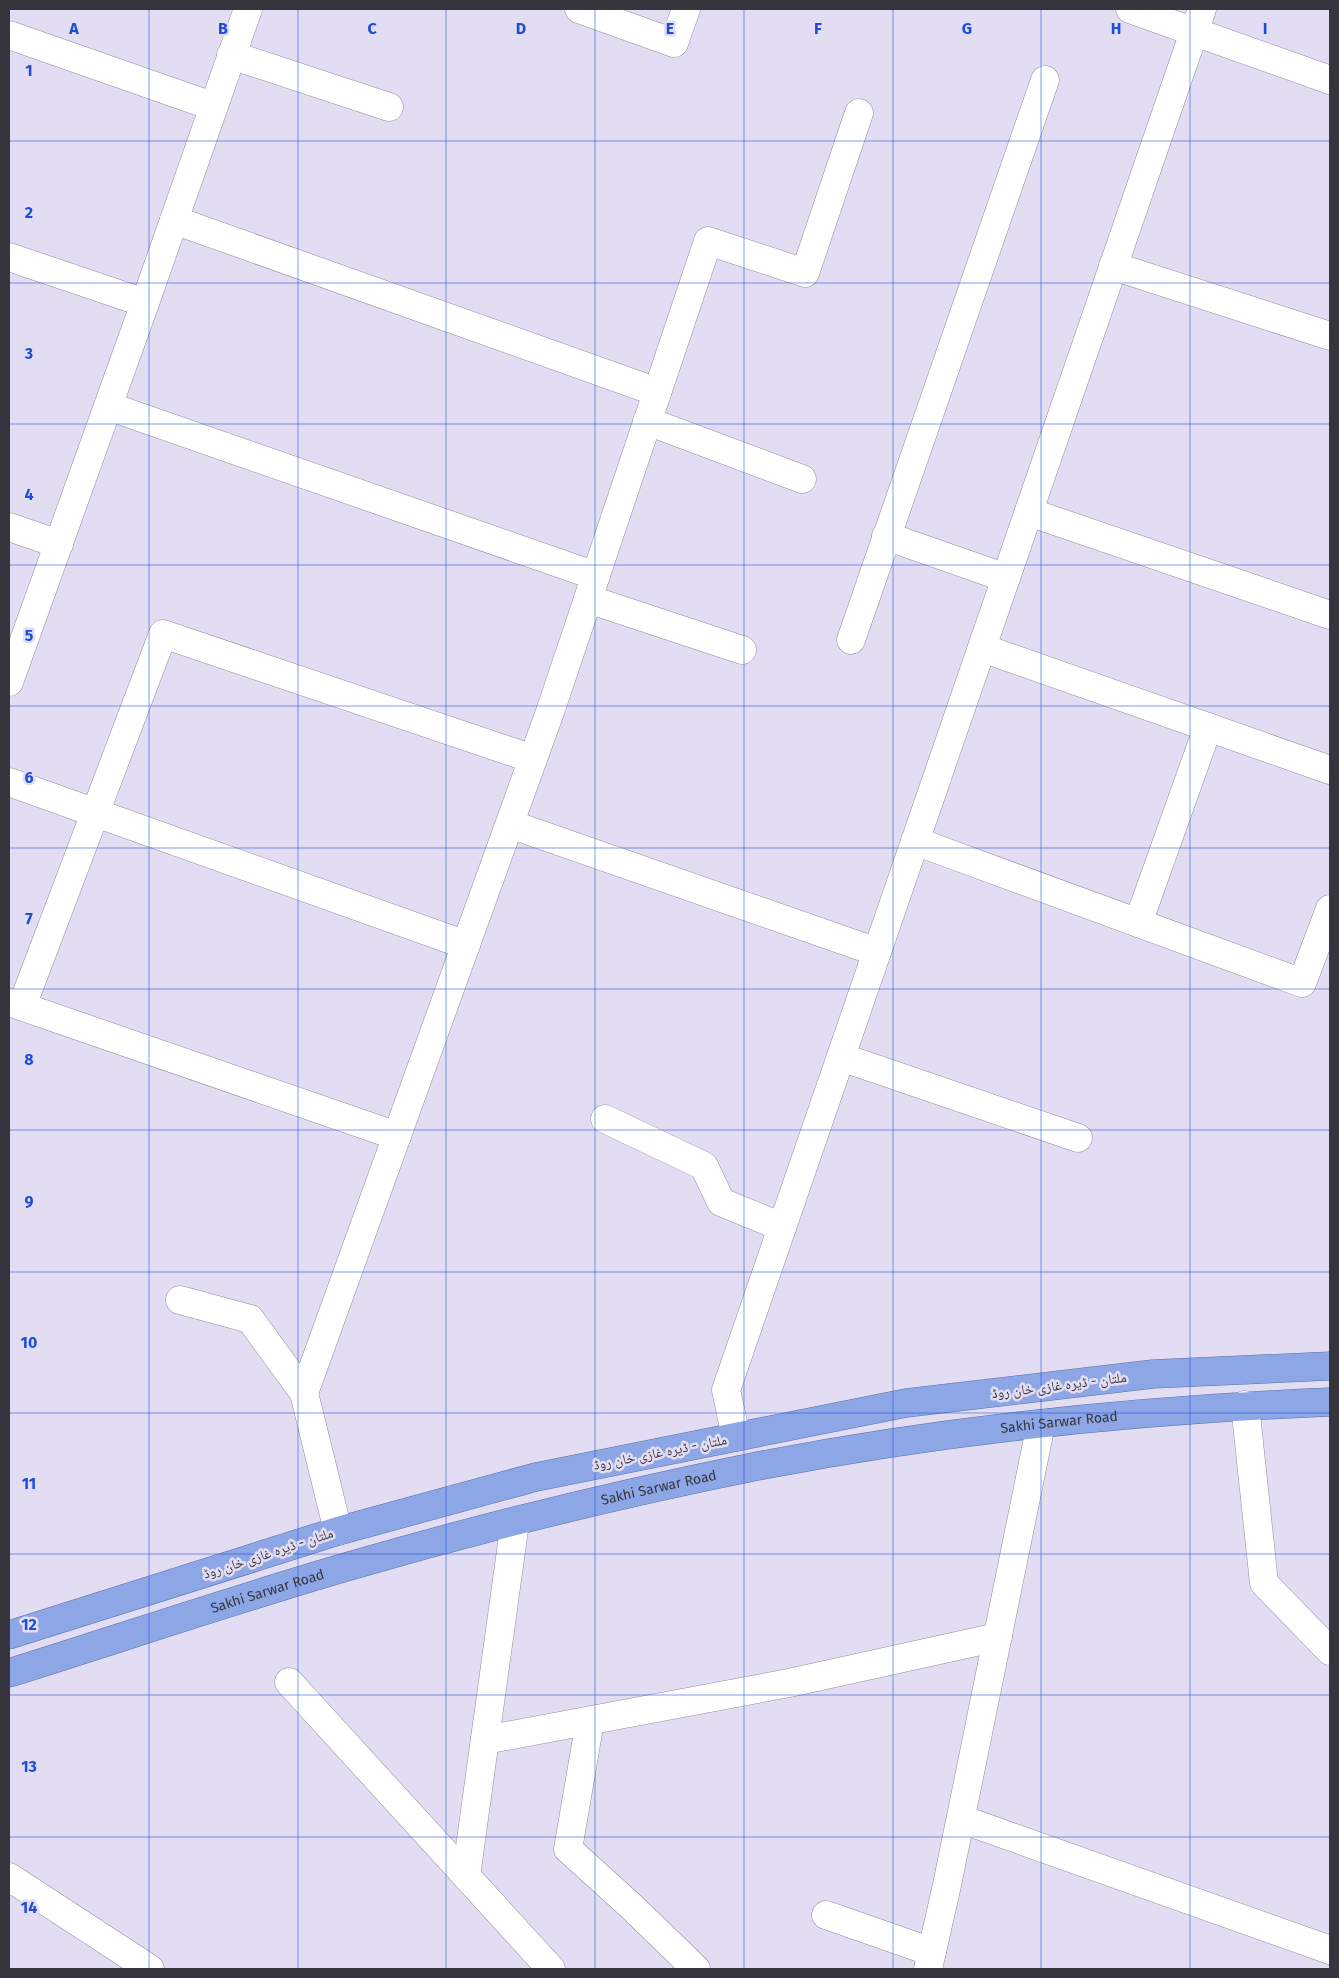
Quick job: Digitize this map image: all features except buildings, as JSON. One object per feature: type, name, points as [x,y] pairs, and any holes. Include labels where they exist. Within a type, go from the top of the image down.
[{"type":"highway","name":"ملتان - ڈیرہ غازی خان روڈ","points":[[9,1635],[338,1530],[536,1477],[906,1403],[1153,1374],[1330,1366]]},
{"type":"highway","name":"Sakhi Sarwar Road","points":[[9,1673],[347,1567],[515,1522],[764,1465],[914,1441],[1041,1424],[1211,1407],[1330,1402]]},
{"type":"highway","points":[[906,1403],[914,1441]]},
{"type":"street","points":[[9,682],[248,9]]},
{"type":"street","points":[[579,9],[674,43],[686,9]]},
{"type":"street","points":[[1130,9],[1198,20],[1330,80]]},
{"type":"street","points":[[736,1437],[726,1390],[1198,20]]},
{"type":"street","points":[[9,35],[212,106]]},
{"type":"street","points":[[231,55],[389,106]]},
{"type":"street","points":[[851,640],[1045,80]]},
{"type":"street","points":[[304,1393],[533,759],[708,241],[805,273],[859,113]]},
{"type":"street","points":[[174,220],[657,392]]},
{"type":"street","points":[[9,257],[145,303]]},
{"type":"street","points":[[1113,266],[1330,336]]},
{"type":"street","points":[[108,406],[592,588],[742,650]]},
{"type":"street","points":[[647,422],[802,479]]},
{"type":"street","points":[[1029,512],[1330,615]]},
{"type":"street","points":[[9,527],[59,544]]},
{"type":"street","points":[[886,536],[1006,578]]},
{"type":"street","points":[[397,1136],[15,1004],[95,813],[163,634],[533,759]]},
{"type":"street","points":[[982,648],[1330,770]]},
{"type":"street","points":[[1138,923],[1208,727]]},
{"type":"street","points":[[9,782],[466,945]]},
{"type":"street","points":[[510,824],[877,952]]},
{"type":"street","points":[[915,842],[1302,983],[1330,909]]},
{"type":"street","points":[[841,1056],[1078,1138]]},
{"type":"street","points":[[605,1119],[704,1166],[721,1202],[782,1227]]},
{"type":"street","points":[[180,1300],[250,1319],[304,1393],[338,1530]]},
{"type":"street","points":[[1245,1405],[1264,1583],[1330,1651]]},
{"type":"street","points":[[826,1915],[930,1961],[961,1819],[1041,1424]]},
{"type":"street","points":[[466,1876],[515,1522]]},
{"type":"street","points":[[485,1740],[789,1683],[998,1637]]},
{"type":"street","points":[[289,1682],[551,1969]]},
{"type":"street","points":[[590,1721],[568,1849],[696,1969]]},
{"type":"street","points":[[961,1819],[1330,1950]]},
{"type":"street","points":[[9,1877],[150,1969]]}]
